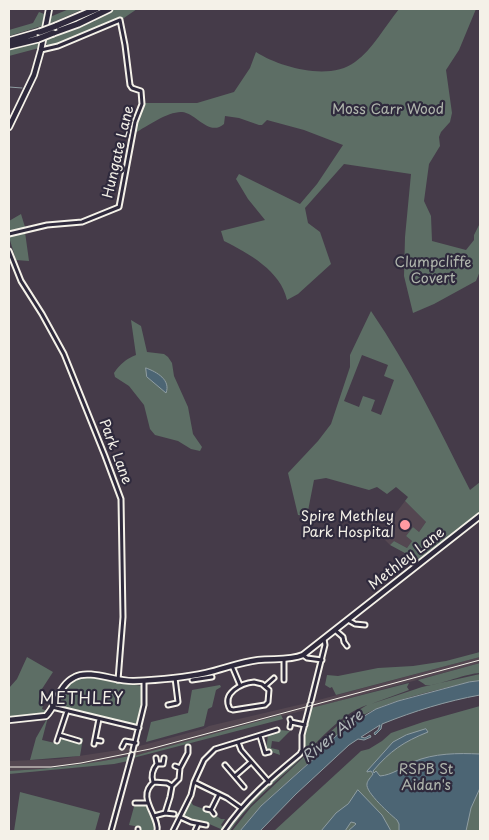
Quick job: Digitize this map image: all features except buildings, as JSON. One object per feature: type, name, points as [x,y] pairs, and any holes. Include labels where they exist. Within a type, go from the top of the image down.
[{"type":"highway","points":[[9,41],[40,32],[96,9]]},
{"type":"highway","points":[[9,46],[38,39],[110,9]]},
{"type":"main road","points":[[9,127],[34,75],[49,9]]},
{"type":"main road","name":"Methley Lane","points":[[303,655],[480,516]]},
{"type":"main road","points":[[9,720],[44,717],[66,683],[77,675],[88,674],[118,680],[200,676],[258,660],[303,655]]},
{"type":"street","name":"Hungate Lane","points":[[9,234],[47,225],[82,222],[119,207],[136,122],[142,104],[141,91],[132,88],[130,85],[127,53],[120,20],[58,46],[41,50]]},
{"type":"street","name":"Park Lane","points":[[9,251],[21,282],[42,314],[64,354],[99,439],[121,500],[123,617],[118,680]]},
{"type":"street","points":[[348,620],[355,624],[365,625]]},
{"type":"street","points":[[335,630],[343,637],[347,646]]},
{"type":"street","points":[[224,831],[241,808],[301,752],[302,735],[322,660],[326,641],[324,639]]},
{"type":"street","points":[[303,655],[307,658],[322,660]]},
{"type":"street","points":[[284,658],[284,680]]},
{"type":"street","points":[[232,666],[240,685]]},
{"type":"street","points":[[192,680],[200,676],[212,676]]},
{"type":"street","points":[[168,705],[177,704],[178,702],[175,678]]},
{"type":"street","points":[[265,686],[274,678]]},
{"type":"street","points":[[111,831],[136,743],[144,705],[144,680]]},
{"type":"street","points":[[259,682],[269,690],[268,702],[265,705],[230,709],[228,705],[230,695],[240,685],[259,682]]},
{"type":"street","points":[[52,706],[139,728]]},
{"type":"street","points":[[57,741],[67,711]]},
{"type":"street","points":[[99,719],[95,742],[101,741]]},
{"type":"street","points":[[290,727],[291,720],[305,725]]},
{"type":"street","points":[[173,831],[191,795],[204,760],[211,752],[215,749],[277,730]]},
{"type":"street","points":[[59,735],[79,741]]},
{"type":"street","points":[[260,736],[266,753],[269,752]]},
{"type":"street","points":[[122,746],[125,740],[136,743]]},
{"type":"street","points":[[238,742],[251,762],[269,782]]},
{"type":"street","points":[[165,813],[172,786],[180,776],[180,768],[190,754],[188,747]]},
{"type":"street","points":[[156,758],[157,764],[152,778],[153,782],[148,791],[148,803],[158,824],[157,831]]},
{"type":"street","points":[[157,764],[164,765],[164,758]]},
{"type":"street","points":[[235,776],[251,762]]},
{"type":"street","points":[[225,765],[244,787]]},
{"type":"street","points":[[175,766],[180,768]]},
{"type":"street","points":[[153,782],[167,783],[172,786]]},
{"type":"street","points":[[196,782],[234,802],[241,808]]},
{"type":"street","points":[[211,810],[218,794]]},
{"type":"street","points":[[135,803],[148,803]]},
{"type":"street","points":[[206,809],[211,810],[214,814]]},
{"type":"street","points":[[154,816],[165,813],[174,814]]},
{"type":"street","points":[[180,816],[198,824],[206,825]]},
{"type":"street","points":[[195,831],[198,824]]},
{"type":"shaded area","name":"Spire Methley Park Hospital","points":[[405,501],[426,522],[419,532],[413,527],[406,536],[412,541],[407,548],[394,541],[390,545],[382,537],[383,530]]},
{"type":"shaded area","points":[[480,657],[480,663],[134,756],[135,754],[95,763],[9,771],[9,761],[59,759],[132,748],[131,751],[136,750],[136,747],[209,726],[311,702]]},
{"type":"green space","points":[[69,9],[83,9],[49,24],[50,17]]},
{"type":"green space","points":[[115,9],[137,9],[121,20],[118,18],[51,47],[47,45],[45,40],[95,21],[94,19]]},
{"type":"green space","name":"Moss Carr Wood","points":[[399,9],[476,9],[459,50],[446,70],[452,113],[450,122],[439,137],[440,146],[429,164],[424,201],[431,216],[432,241],[466,250],[474,240],[474,235],[480,223],[480,271],[476,281],[413,313],[404,276],[405,237],[411,174],[344,164],[305,208],[308,223],[320,232],[331,264],[298,294],[287,300],[284,290],[271,272],[253,257],[224,241],[221,231],[265,220],[248,199],[236,179],[239,174],[300,204],[317,184],[343,145],[304,130],[267,120],[262,125],[259,125],[239,118],[225,116],[224,124],[213,128],[182,112],[165,116],[135,133],[143,103],[197,103],[234,92],[250,68],[256,52],[278,63],[306,70],[332,71],[345,68],[368,51]]},
{"type":"green space","points":[[39,12],[47,15],[45,25],[9,36],[9,30],[33,23]]},
{"type":"green space","points":[[39,42],[39,48],[9,56],[9,49]]},
{"type":"green space","points":[[21,214],[25,227],[9,232],[9,221]]},
{"type":"green space","points":[[25,232],[29,261],[16,260],[9,237]]},
{"type":"green space","points":[[371,311],[411,377],[470,490],[480,482],[480,513],[418,560],[390,545],[394,541],[407,548],[412,541],[406,536],[413,527],[419,532],[426,522],[405,501],[408,497],[396,487],[387,494],[377,487],[369,490],[326,478],[314,480],[307,516],[298,515],[288,473],[331,424],[350,367],[350,355]],"holes":[[[362,355],[388,365],[384,376],[394,380],[381,415],[371,411],[375,400],[363,396],[359,407],[344,401]]]},
{"type":"green space","points":[[131,320],[141,326],[147,352],[164,354],[172,363],[174,376],[188,407],[193,434],[202,447],[200,451],[191,449],[178,441],[155,435],[150,429],[144,405],[129,386],[115,377],[114,373],[121,364],[136,355]]},
{"type":"green space","points":[[480,652],[480,657],[336,695],[332,687],[330,688],[325,685],[327,675],[338,676],[378,668],[413,666],[446,661]]},
{"type":"green space","points":[[27,657],[53,672],[40,692],[46,694],[42,709],[47,711],[41,715],[9,718],[9,688],[17,679]]},
{"type":"green space","points":[[480,663],[480,673],[430,685],[425,685],[418,680]]},
{"type":"green space","points":[[480,674],[480,681],[420,694],[388,704],[358,718],[345,727],[316,756],[310,750],[345,719],[367,705],[357,709],[328,731],[260,796],[230,831],[227,831],[244,807],[303,752],[303,737],[311,708],[409,683],[407,687],[409,690],[371,704],[422,687]]},
{"type":"green space","points":[[81,677],[142,686],[143,704],[138,725],[58,707],[56,703],[64,691]]},
{"type":"green space","points":[[220,685],[221,687],[216,690],[212,707],[208,709],[204,726],[146,742],[151,722],[188,713],[192,690]]},
{"type":"green space","name":"RSPB St Aidan's","points":[[480,706],[480,831],[274,831],[361,751],[369,749],[391,733]]},
{"type":"green space","points":[[281,715],[283,719],[133,758],[134,756]]},
{"type":"green space","points":[[48,717],[42,740],[55,743],[60,737],[80,743],[80,738],[83,738],[80,756],[30,760],[36,738]]},
{"type":"green space","points":[[280,730],[290,731],[279,742],[272,741],[271,748],[279,750],[280,755],[266,750],[268,735]]},
{"type":"green space","points":[[309,752],[314,758],[261,806],[240,831],[232,831],[251,807]]},
{"type":"green space","points":[[130,756],[128,761],[114,764],[9,774],[9,771],[70,766]]},
{"type":"green space","points":[[20,792],[100,813],[95,831],[14,831]]},
{"type":"green space","points":[[190,800],[193,805],[209,811],[221,819],[225,819],[221,825],[224,828],[223,830],[183,816]]},
{"type":"green space","points":[[135,803],[146,804],[149,814],[156,825],[155,831],[141,831],[140,827],[129,825]]},
{"type":"water","points":[[146,368],[165,380],[167,384],[166,393],[147,377]]},
{"type":"water","points":[[480,681],[480,695],[443,703],[394,719],[382,724],[381,729],[375,735],[374,733],[380,725],[361,737],[365,738],[370,735],[371,737],[364,740],[358,739],[349,745],[296,794],[260,831],[240,831],[261,806],[346,727],[376,709],[398,701],[469,682]]},
{"type":"water","points":[[426,729],[428,732],[398,748],[373,771],[374,773],[376,771],[380,776],[421,759],[438,755],[480,754],[480,788],[471,808],[466,831],[399,831],[397,820],[379,803],[367,788],[367,784],[373,774],[371,771],[367,771],[393,742],[406,735]]},
{"type":"water","points":[[358,790],[382,815],[391,831],[348,831],[356,824],[351,822],[345,831],[321,831],[336,813],[348,804]]},
{"type":"waterway","points":[[9,87],[22,88]]},
{"type":"railway","points":[[9,767],[51,767],[150,749],[480,660]]},
{"type":"place","name":"Spire Methley Park Hospital","points":[[405,525]]},
{"type":"district","name":"METHLEY","points":[[82,700]]},
{"type":"park label","name":"Clumpcliffe Covert","points":[[433,272]]},
{"type":"water label","name":"River Aire","points":[[333,737]]}]
